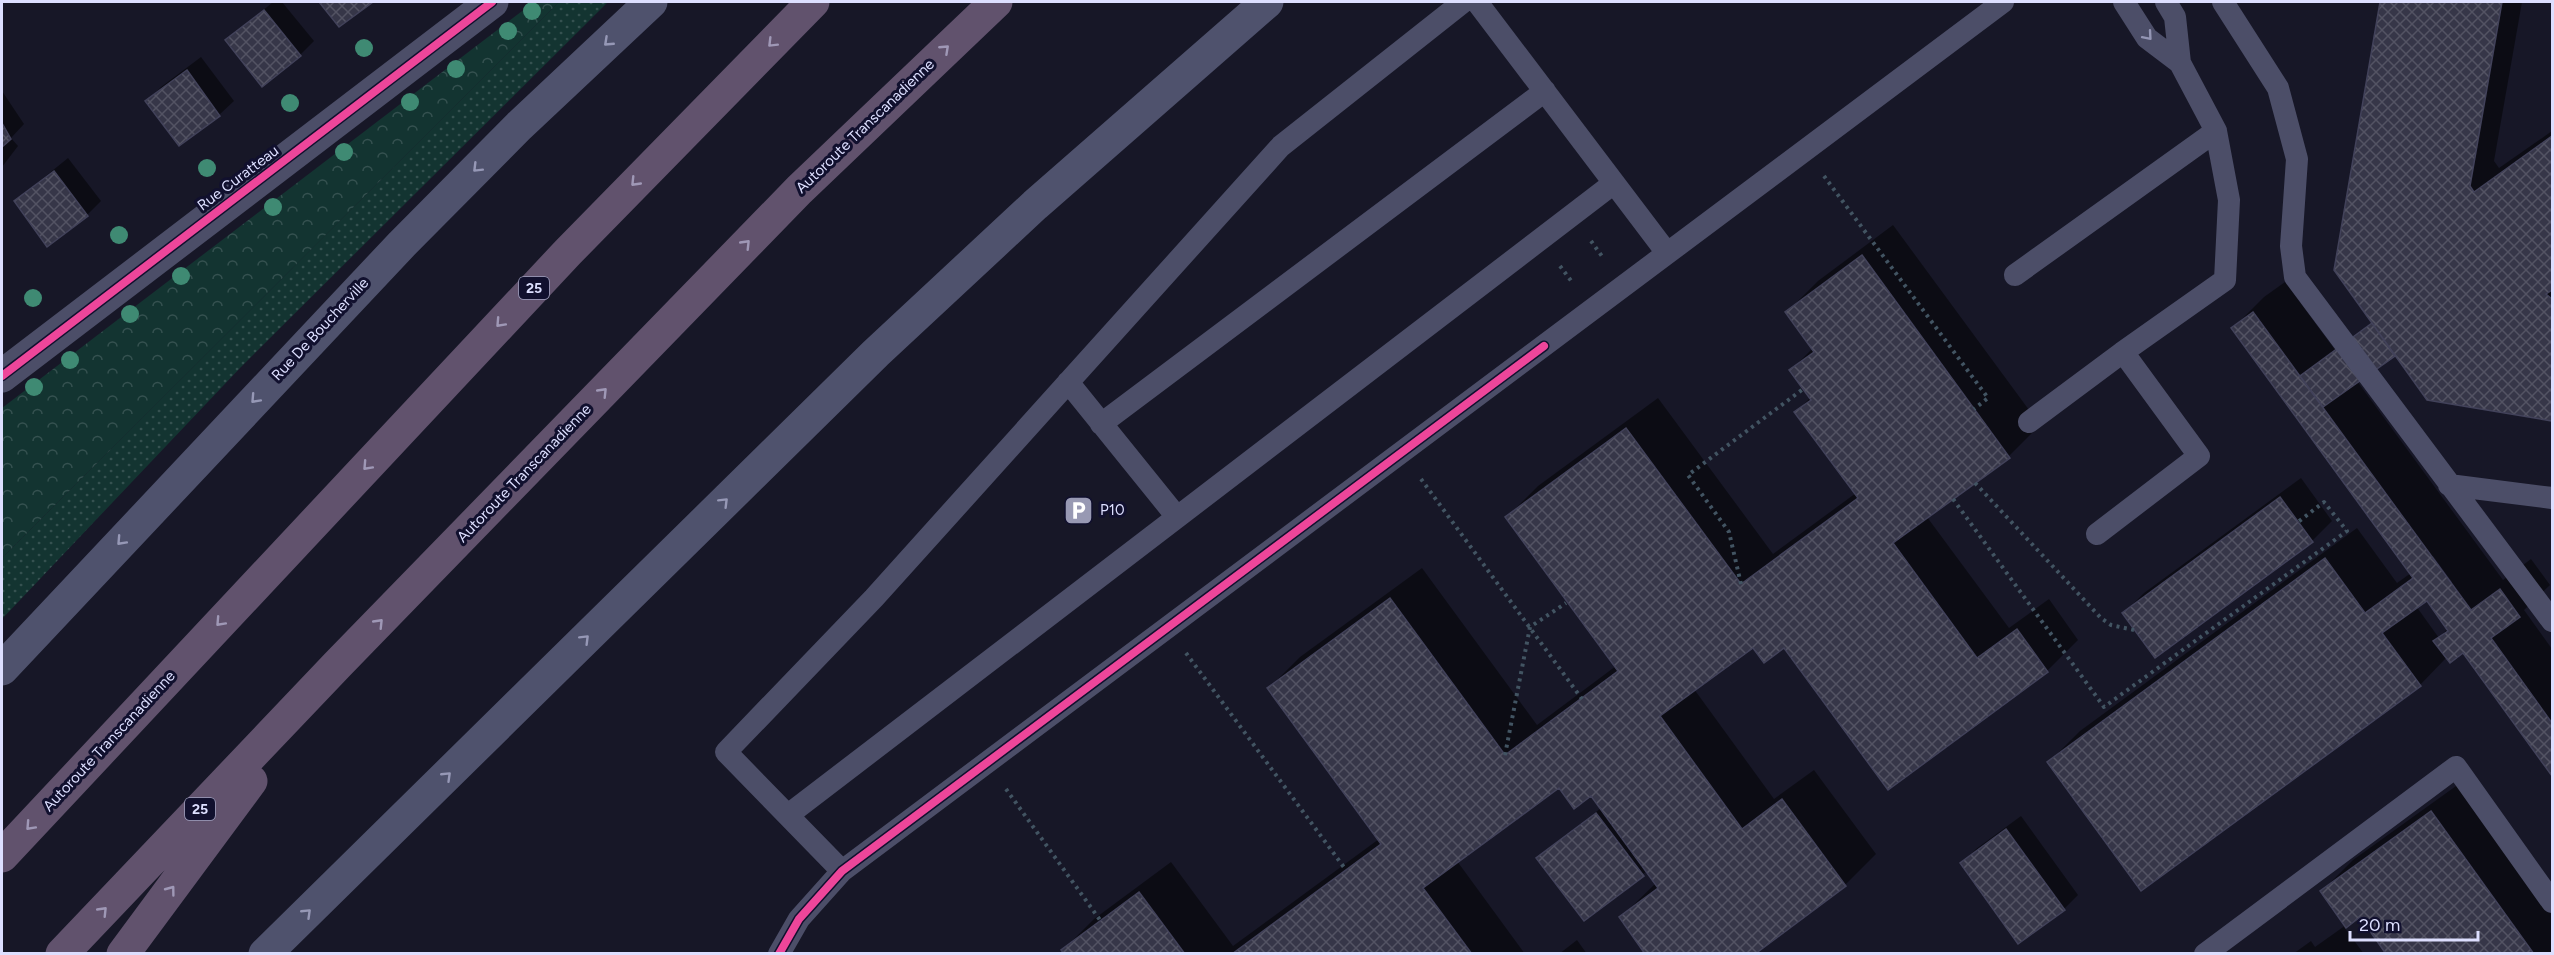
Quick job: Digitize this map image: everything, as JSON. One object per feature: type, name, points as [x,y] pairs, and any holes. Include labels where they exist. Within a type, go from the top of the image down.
[{"type":"highway","name":"Autoroute Transcanadienne","points":[[2,856],[568,252],[813,2]]},
{"type":"highway","name":"Autoroute Transcanadienne","points":[[62,954],[338,664],[799,190],[996,2]]},
{"type":"highway","points":[[123,954],[338,664]]},
{"type":"main road","name":"Rue De Boucherville","points":[[2,669],[402,244],[519,126],[651,2]]},
{"type":"main road","points":[[265,954],[876,353],[1035,205],[1268,2]]},
{"type":"street","name":"Rue Curatteau","points":[[2,376],[492,2]]},
{"type":"lane","points":[[842,871],[726,752],[874,598],[1281,146],[1463,2]]},
{"type":"lane","points":[[1477,2],[1667,253]]},
{"type":"lane","points":[[779,954],[800,919],[842,871],[2003,2]]},
{"type":"lane","points":[[2124,2],[2147,38],[2180,63]]},
{"type":"lane","points":[[2029,422],[2225,280],[2229,200],[2216,131],[2180,63],[2175,17],[2166,2]]},
{"type":"lane","points":[[2223,2],[2278,88],[2297,159],[2291,246],[2295,277],[2553,621]]},
{"type":"lane","points":[[1101,424],[1545,91]]},
{"type":"lane","points":[[2015,275],[2216,131]]},
{"type":"lane","points":[[788,815],[1614,183]]},
{"type":"lane","points":[[2097,534],[2199,456],[2123,352]]},
{"type":"lane","points":[[1068,382],[1177,518]]},
{"type":"lane","points":[[2449,485],[2553,498]]},
{"type":"lane","points":[[2205,954],[2456,768],[2553,902]]},
{"type":"path","points":[[1820,170],[1988,398],[1974,409]]},
{"type":"path","points":[[1741,584],[1729,532],[1688,475],[1803,389]]},
{"type":"path","points":[[1416,470],[1582,699]]},
{"type":"path","points":[[1974,483],[2101,618],[2111,625],[2134,630]]},
{"type":"path","points":[[1953,499],[2104,706],[2348,531],[2324,502],[2298,522]]},
{"type":"path","points":[[1505,755],[1530,627],[1566,603]]},
{"type":"path","points":[[1182,648],[1346,870]]},
{"type":"path","points":[[987,762],[1100,920]]},
{"type":"green space","points":[[534,2],[559,2],[2,558],[2,408]]},
{"type":"green space","points":[[559,2],[608,2],[241,367],[2,619],[2,558]]},
{"type":"building","points":[[319,2],[373,2],[339,27]]},
{"type":"building","points":[[2380,2],[2502,2],[2470,186],[2474,192],[2552,136],[2552,290],[2546,294],[2552,299],[2552,421],[2427,400],[2334,270]]},
{"type":"building","points":[[264,10],[301,56],[262,87],[225,40]]},
{"type":"building","points":[[187,70],[220,116],[179,146],[145,101]]},
{"type":"building","points":[[2,123],[11,139],[2,147]]},
{"type":"building","points":[[54,171],[88,216],[47,247],[14,201]]},
{"type":"building","points":[[1862,255],[2010,458],[1893,543],[1977,658],[2017,629],[2048,672],[1888,790],[1784,648],[1764,663],[1753,648],[1660,716],[1742,829],[1782,799],[1846,886],[1755,954],[1645,954],[1619,917],[1658,888],[1591,796],[1574,809],[1559,788],[1423,888],[1472,954],[1232,954],[1381,844],[1267,688],[1390,598],[1505,755],[1618,671],[1505,517],[1626,428],[1741,584],[1858,498],[1794,412],[1811,400],[1789,370],[1814,352],[1785,312]]},
{"type":"building","points":[[2253,312],[2471,610],[2500,589],[2520,617],[2491,638],[2552,723],[2552,776],[2463,653],[2450,663],[2433,641],[2448,631],[2427,601],[2382,633],[2421,686],[2141,891],[2047,762],[2325,558],[2365,613],[2413,578],[2231,328]]},
{"type":"building","points":[[2372,323],[2395,356],[2323,407],[2300,376]]},
{"type":"building","points":[[2280,497],[2313,542],[2155,658],[2122,613]]},
{"type":"building","points":[[2431,811],[2534,954],[2386,954],[2360,917],[2346,928],[2320,891]]},
{"type":"building","points":[[1596,813],[1644,876],[1584,921],[1536,858]]},
{"type":"building","points":[[2006,829],[2065,910],[2018,944],[1960,863]]},
{"type":"building","points":[[1139,892],[1185,954],[1064,954],[1061,950]]},
{"type":"cycle path","points":[[2,376],[492,2]]},
{"type":"cycle path","points":[[779,954],[799,919],[842,871],[1544,346]]},
{"type":"place","name":"P10","points":[[1079,510]]}]
